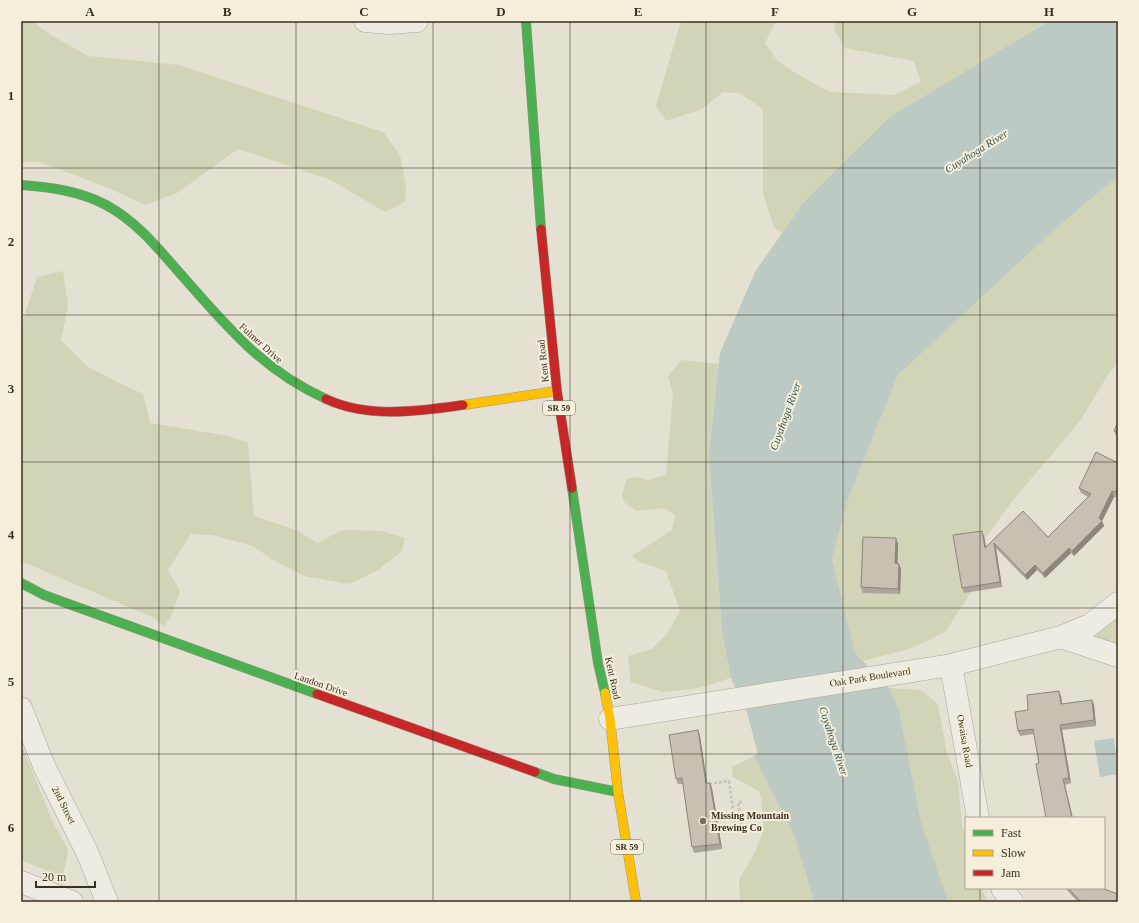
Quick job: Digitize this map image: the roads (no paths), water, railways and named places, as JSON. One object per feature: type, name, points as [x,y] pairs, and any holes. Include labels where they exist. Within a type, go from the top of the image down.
[{"type":"street","points":[[365,21],[389,23],[417,21]]},
{"type":"street","name":"Kent Road","points":[[526,21],[545,277],[557,391],[598,663],[610,719],[618,792]]},
{"type":"street","name":"Fulmer Drive","points":[[21,185],[51,187],[81,194],[122,215],[147,235],[238,338],[262,362],[294,384],[329,400],[366,410],[405,412],[557,391]]},
{"type":"street","name":"Landon Drive","points":[[23,588],[554,779],[618,792]]},
{"type":"street","name":"Oak Park Boulevard","points":[[610,719],[951,664],[1061,637],[1090,625],[1118,604]]},
{"type":"street","points":[[1061,637],[1118,656]]},
{"type":"street","name":"Owaisa Road","points":[[951,664],[978,817]]},
{"type":"street","name":"2nd Street","points":[[21,708],[44,766],[88,854],[107,902]]},
{"type":"street","name":"SR 59","points":[[618,792],[636,902]]},
{"type":"street","points":[[21,882],[72,902]]},
{"type":"street","points":[[1003,889],[1012,902]]},
{"type":"water","name":"Cuyahoga River","points":[[1049,21],[1118,21],[1118,176],[1054,230],[898,375],[847,502],[832,559],[855,653],[889,688],[898,706],[921,822],[948,902],[814,902],[795,837],[754,756],[758,754],[747,712],[731,678],[722,632],[709,454],[720,353],[755,272],[803,203],[890,117]]},
{"type":"water","points":[[1114,738],[1118,774],[1100,777],[1094,741]]},
{"type":"place","name":"Missing Mountain Brewing Co","points":[[703,821]]}]
